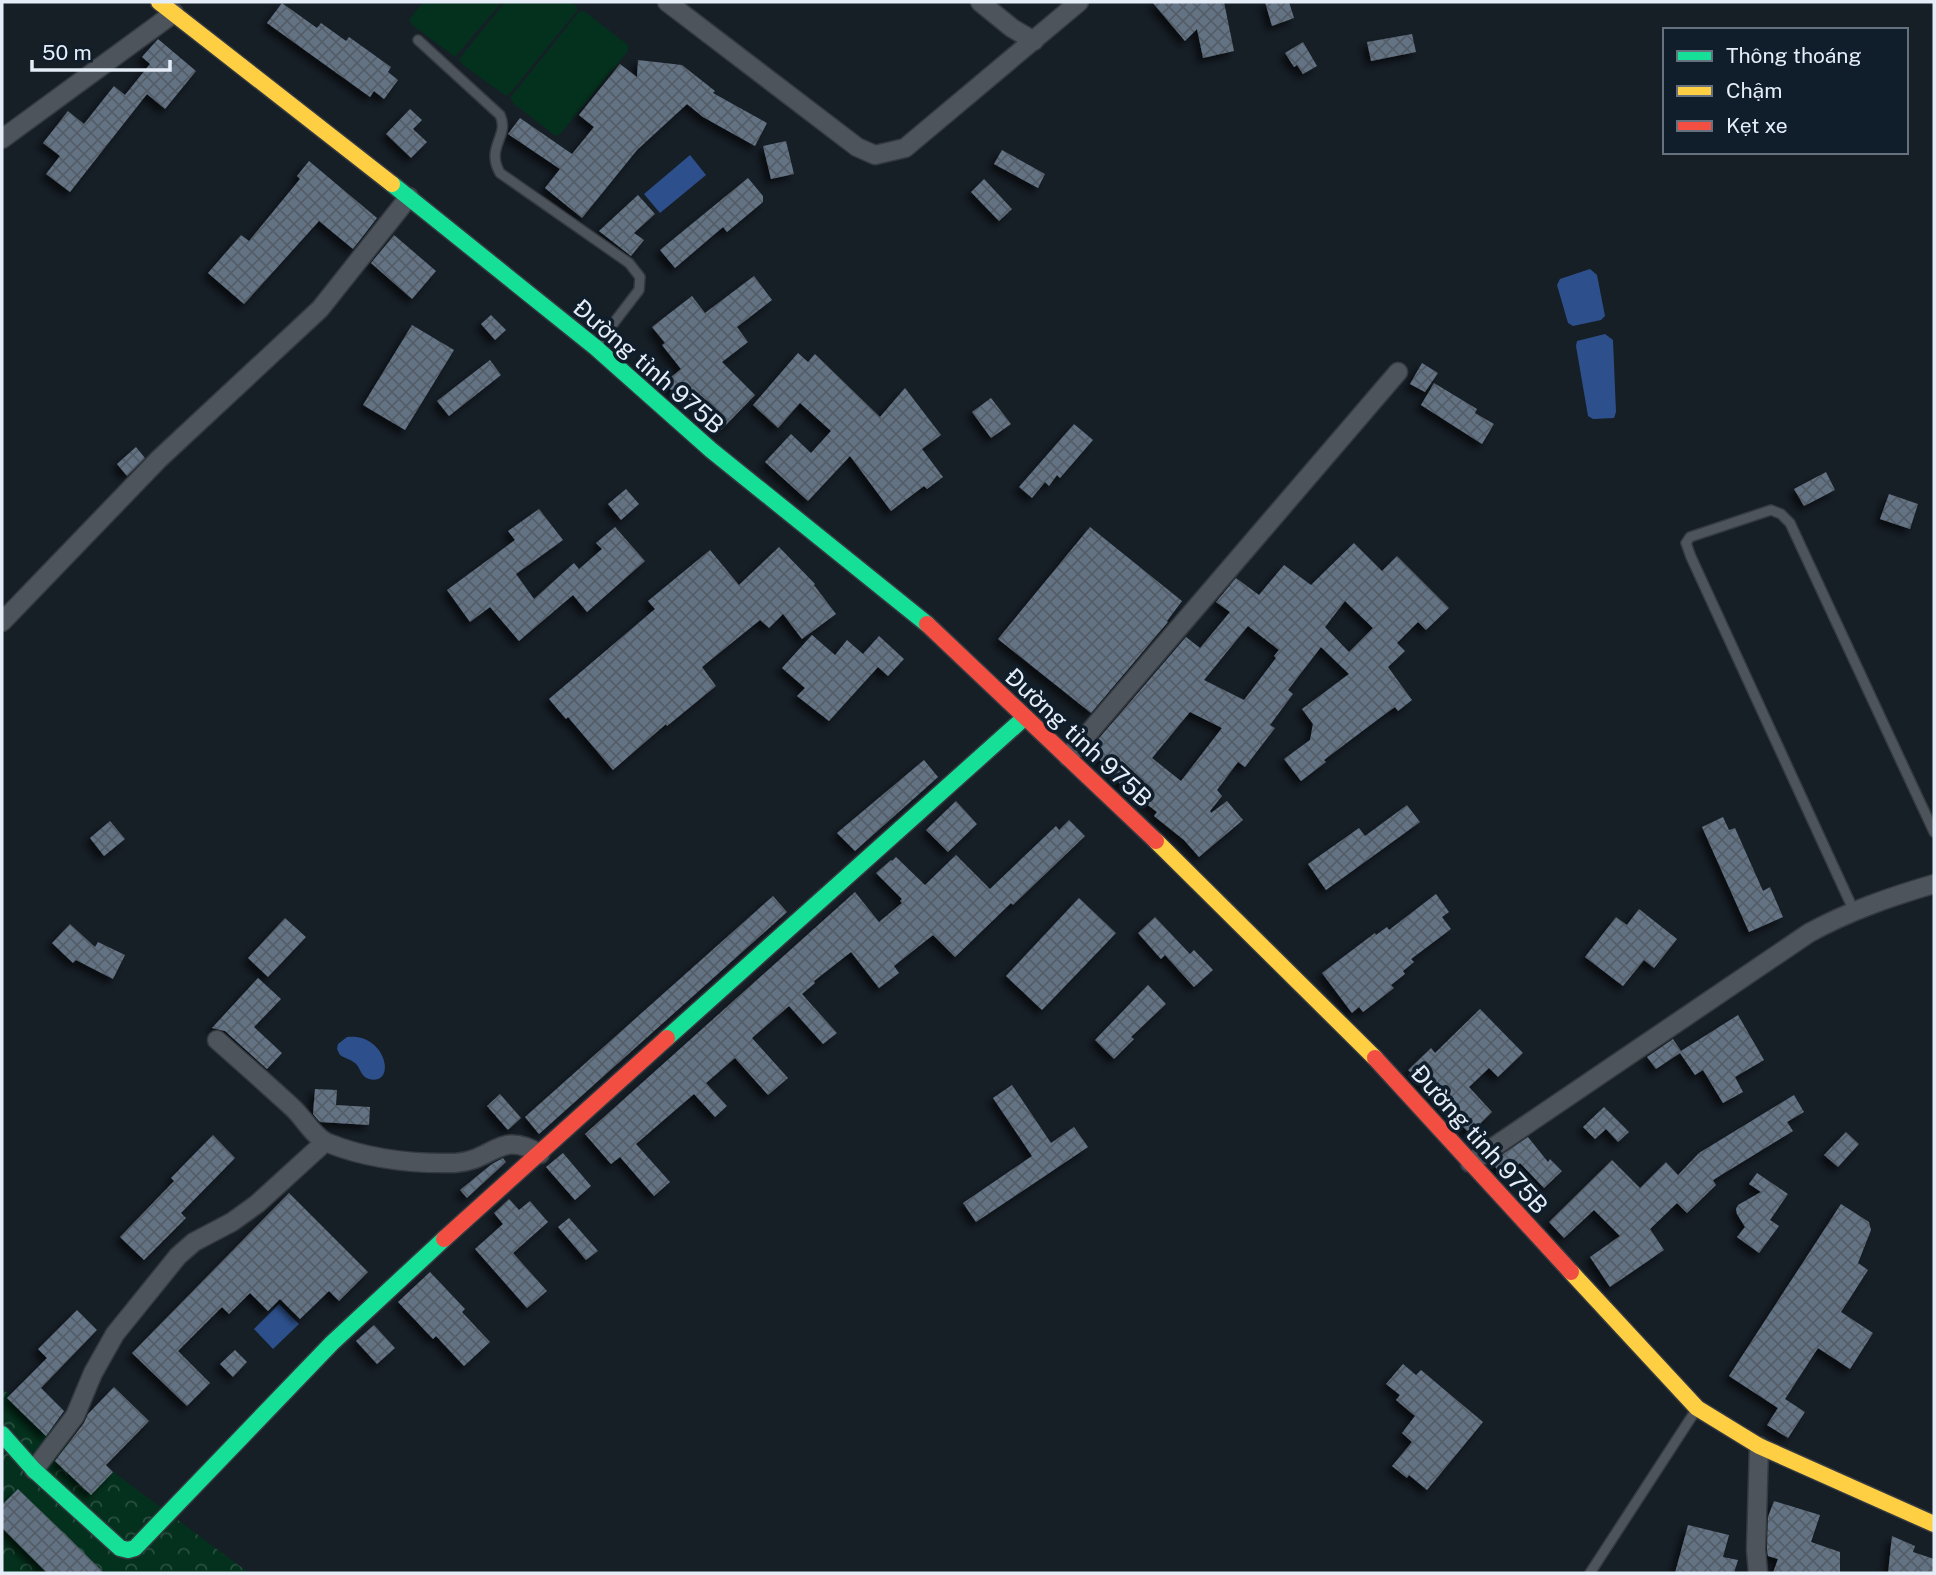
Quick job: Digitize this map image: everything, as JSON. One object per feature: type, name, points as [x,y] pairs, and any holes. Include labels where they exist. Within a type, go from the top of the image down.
[{"type":"main road","name":"Đường tỉnh 975B","points":[[159,2],[409,197],[594,347],[711,450],[934,630],[1375,1057],[1697,1408],[1759,1446],[1934,1524]]},
{"type":"main road","points":[[2,1434],[34,1470],[120,1548],[135,1548],[332,1343],[515,1173],[540,1154],[671,1034],[875,856],[1024,718]]},
{"type":"street","points":[[667,2],[857,147],[875,155],[905,148],[1079,2]]},
{"type":"street","points":[[980,2],[1012,28],[1034,41]]},
{"type":"street","points":[[2,139],[174,13]]},
{"type":"street","points":[[2,622],[159,459],[320,309],[409,197]]},
{"type":"street","points":[[1068,757],[1398,372]]},
{"type":"street","points":[[1470,1163],[1797,940],[1836,918],[1890,897],[1934,884]]},
{"type":"street","points":[[217,1040],[296,1111],[325,1142],[393,1162],[457,1163],[476,1160],[502,1145],[516,1143],[540,1154]]},
{"type":"street","points":[[34,1470],[75,1416],[93,1373],[115,1334],[178,1256],[194,1242],[232,1222],[257,1204],[325,1142]]},
{"type":"street","points":[[1758,1573],[1756,1550],[1759,1446]]},
{"type":"lane","points":[[418,40],[500,116],[503,129],[495,148],[495,157],[500,173],[629,263],[640,277],[639,290],[594,347]]},
{"type":"lane","points":[[1854,911],[1691,557],[1686,544],[1690,537],[1772,510],[1790,523],[1934,832]]},
{"type":"lane","points":[[1590,1573],[1697,1408]]},
{"type":"green space","points":[[423,2],[502,2],[455,57],[409,20]]},
{"type":"green space","points":[[505,2],[571,2],[577,6],[577,11],[506,96],[463,65],[459,59]]},
{"type":"green space","points":[[584,11],[628,45],[628,51],[556,136],[510,98],[579,12]]},
{"type":"green space","points":[[2,1389],[249,1573],[2,1573]]},
{"type":"water","points":[[690,155],[706,175],[660,213],[644,194]]},
{"type":"water","points":[[1590,269],[1597,275],[1605,316],[1601,320],[1573,326],[1568,323],[1557,285],[1560,279]]},
{"type":"water","points":[[1605,334],[1613,340],[1616,412],[1614,418],[1593,419],[1588,416],[1576,346],[1577,341]]},
{"type":"water","points":[[347,1037],[371,1042],[379,1050],[384,1059],[383,1075],[378,1079],[369,1079],[355,1063],[340,1055],[338,1044]]},
{"type":"water","points":[[279,1304],[299,1324],[273,1349],[254,1329]]},
{"type":"building","points":[[1152,2],[1224,2],[1234,51],[1203,58],[1197,29],[1185,41]]},
{"type":"building","points":[[1265,2],[1289,2],[1294,18],[1272,26]]},
{"type":"building","points":[[282,3],[317,28],[321,23],[346,41],[349,37],[391,67],[388,72],[398,80],[384,99],[374,91],[370,97],[267,23]]},
{"type":"building","points":[[1412,34],[1416,52],[1371,61],[1367,42]]},
{"type":"building","points":[[158,39],[196,71],[165,109],[147,94],[70,192],[46,174],[60,156],[43,143],[68,111],[84,124],[114,86],[125,95],[150,64],[142,57]]},
{"type":"building","points":[[1303,42],[1317,66],[1303,74],[1297,65],[1294,67],[1285,53]]},
{"type":"building","points":[[638,60],[682,65],[715,91],[713,93],[767,123],[755,146],[703,117],[687,104],[637,150],[582,218],[545,188],[560,169],[508,134],[520,118],[572,154],[594,127],[579,115],[620,64],[637,77]]},
{"type":"building","points":[[410,109],[422,120],[413,129],[427,142],[411,158],[386,134]]},
{"type":"building","points":[[786,141],[794,174],[771,179],[763,146]]},
{"type":"building","points":[[1002,150],[1045,174],[1038,188],[994,164]]},
{"type":"building","points":[[309,161],[377,218],[353,249],[319,221],[244,304],[208,273],[241,235],[249,241],[300,179],[297,176]]},
{"type":"building","points":[[748,178],[763,196],[763,202],[727,232],[723,227],[675,268],[660,250]]},
{"type":"building","points":[[984,179],[1012,209],[999,221],[971,192]]},
{"type":"building","points":[[638,195],[655,214],[634,233],[644,240],[631,256],[599,231]]},
{"type":"building","points":[[394,235],[436,271],[412,299],[371,263]]},
{"type":"building","points":[[754,276],[772,300],[737,327],[748,342],[722,362],[755,395],[721,430],[682,393],[676,397],[665,382],[681,369],[652,327],[692,296],[705,313]]},
{"type":"building","points":[[491,315],[506,330],[495,340],[481,324]]},
{"type":"building","points":[[412,325],[454,350],[405,430],[363,405]]},
{"type":"building","points":[[798,353],[808,362],[815,354],[880,417],[905,388],[941,435],[922,449],[943,477],[927,489],[924,486],[891,511],[850,456],[808,501],[765,462],[791,434],[811,453],[831,431],[800,403],[778,428],[753,405]]},
{"type":"building","points":[[490,360],[501,375],[449,416],[437,401]]},
{"type":"building","points":[[1422,363],[1438,373],[1425,392],[1410,384]]},
{"type":"building","points":[[1434,383],[1477,409],[1475,413],[1494,424],[1482,444],[1421,405]]},
{"type":"building","points":[[991,398],[1011,424],[991,438],[972,412]]},
{"type":"building","points":[[1074,424],[1093,440],[1060,478],[1057,475],[1049,486],[1045,482],[1032,498],[1019,487]]},
{"type":"building","points":[[136,447],[145,458],[127,476],[117,464]]},
{"type":"building","points":[[1826,472],[1835,490],[1804,506],[1794,489]]},
{"type":"building","points":[[626,489],[639,504],[621,520],[608,504]]},
{"type":"building","points":[[1889,494],[1918,504],[1910,529],[1880,519]]},
{"type":"building","points":[[539,509],[563,540],[516,574],[534,599],[574,563],[579,569],[602,549],[596,543],[615,527],[645,561],[587,612],[573,595],[519,641],[490,607],[470,622],[447,590],[515,540],[508,531]]},
{"type":"building","points":[[1090,527],[1182,601],[1168,622],[1091,713],[998,639]]},
{"type":"building","points":[[1354,543],[1382,571],[1397,556],[1449,608],[1426,630],[1418,622],[1397,643],[1405,651],[1388,667],[1412,700],[1398,711],[1395,707],[1381,717],[1301,781],[1284,759],[1310,740],[1313,724],[1302,709],[1349,674],[1321,647],[1288,690],[1293,694],[1270,725],[1275,728],[1245,767],[1238,762],[1217,790],[1222,796],[1211,813],[1227,801],[1243,820],[1199,857],[1184,840],[1154,816],[1157,812],[1110,776],[1114,771],[1088,751],[1186,637],[1200,648],[1230,612],[1216,602],[1236,578],[1259,595],[1284,565],[1311,585]],"holes":[[[1345,601],[1373,628],[1349,652],[1325,627]],[[1248,626],[1279,650],[1274,656],[1276,658],[1244,700],[1204,680]],[[1190,712],[1222,728],[1181,781],[1152,758]]]},
{"type":"building","points":[[779,547],[815,584],[836,614],[802,639],[783,614],[769,628],[760,620],[702,667],[716,686],[667,726],[666,724],[613,770],[549,699],[655,609],[648,601],[710,550],[739,585]]},
{"type":"building","points":[[812,635],[835,655],[847,640],[863,654],[879,636],[904,659],[888,676],[878,667],[829,721],[797,696],[805,688],[782,668]]},
{"type":"building","points":[[924,760],[938,777],[855,851],[837,833]]},
{"type":"building","points":[[956,801],[977,824],[948,852],[926,830]]},
{"type":"building","points":[[1407,805],[1420,822],[1326,890],[1308,864],[1359,828],[1365,836]]},
{"type":"building","points":[[1723,817],[1729,830],[1735,828],[1763,891],[1770,887],[1783,917],[1749,932],[1702,827]]},
{"type":"building","points":[[1069,820],[1085,836],[955,957],[933,935],[894,966],[899,973],[879,988],[851,952],[814,981],[802,994],[837,1033],[823,1044],[789,1006],[752,1038],[788,1078],[768,1095],[735,1058],[706,1083],[727,1106],[715,1117],[694,1094],[636,1144],[670,1182],[654,1196],[620,1157],[611,1164],[585,1134],[855,892],[879,922],[902,903],[902,899],[876,873],[891,860],[896,857],[925,885],[956,855],[990,889],[1056,826],[1059,830]]},
{"type":"building","points":[[110,821],[125,839],[104,856],[90,838]]},
{"type":"building","points":[[1436,894],[1449,912],[1442,917],[1451,929],[1411,959],[1414,962],[1403,971],[1405,974],[1391,985],[1394,988],[1363,1012],[1359,1007],[1352,1013],[1322,973],[1375,933],[1376,935],[1387,927],[1389,930]]},
{"type":"building","points":[[773,896],[787,912],[539,1134],[525,1117]]},
{"type":"building","points":[[1079,898],[1116,933],[1042,1010],[1006,976]]},
{"type":"building","points":[[1639,909],[1677,939],[1654,968],[1644,960],[1623,986],[1585,957],[1616,917],[1627,925]]},
{"type":"building","points":[[1155,917],[1190,954],[1194,950],[1213,970],[1194,987],[1165,955],[1161,959],[1138,933]]},
{"type":"building","points":[[285,918],[306,937],[268,977],[248,958]]},
{"type":"building","points":[[70,924],[95,947],[98,942],[125,955],[113,979],[76,960],[73,963],[52,943]]},
{"type":"building","points":[[258,978],[281,999],[254,1027],[282,1053],[267,1069],[225,1031],[212,1028]]},
{"type":"building","points":[[1148,985],[1166,1004],[1131,1037],[1134,1039],[1114,1059],[1095,1040]]},
{"type":"building","points":[[1480,1009],[1523,1053],[1498,1077],[1489,1068],[1469,1087],[1492,1112],[1470,1134],[1408,1070],[1431,1048],[1435,1053]]},
{"type":"building","points":[[1738,1015],[1764,1060],[1735,1077],[1743,1092],[1723,1103],[1703,1070],[1695,1075],[1680,1053],[1656,1069],[1647,1057],[1673,1039],[1681,1051]]},
{"type":"building","points":[[1012,1085],[1051,1143],[1074,1127],[1088,1147],[976,1222],[963,1203],[1032,1156],[993,1098]]},
{"type":"building","points":[[315,1089],[337,1090],[336,1105],[370,1107],[369,1125],[320,1122],[313,1114]]},
{"type":"building","points":[[500,1094],[521,1118],[508,1130],[487,1106]]},
{"type":"building","points":[[1794,1095],[1804,1112],[1787,1122],[1793,1131],[1713,1180],[1716,1185],[1687,1213],[1677,1203],[1650,1229],[1664,1250],[1610,1287],[1590,1257],[1620,1236],[1594,1210],[1564,1238],[1549,1222],[1612,1160],[1640,1188],[1666,1162],[1678,1175],[1699,1153]]},
{"type":"building","points":[[1604,1107],[1629,1132],[1618,1142],[1606,1129],[1595,1139],[1583,1127]]},
{"type":"building","points":[[1846,1132],[1859,1144],[1838,1167],[1824,1155]]},
{"type":"building","points":[[213,1135],[235,1158],[181,1213],[186,1218],[144,1260],[120,1237],[174,1181],[171,1178]]},
{"type":"building","points":[[1528,1137],[1548,1162],[1550,1159],[1562,1171],[1544,1188],[1520,1163],[1503,1176],[1491,1162]]},
{"type":"building","points":[[563,1153],[591,1186],[575,1200],[546,1167]]},
{"type":"building","points":[[503,1158],[506,1162],[467,1198],[460,1190]]},
{"type":"building","points":[[1757,1173],[1788,1194],[1770,1220],[1779,1226],[1759,1253],[1737,1237],[1745,1227],[1736,1209],[1738,1205],[1761,1192],[1749,1184]]},
{"type":"building","points":[[289,1193],[368,1272],[339,1301],[329,1291],[300,1319],[280,1299],[268,1311],[250,1293],[229,1314],[222,1307],[178,1351],[210,1383],[187,1406],[132,1353]]},
{"type":"building","points":[[509,1199],[519,1210],[530,1201],[548,1222],[513,1253],[547,1291],[527,1308],[475,1249],[503,1224],[494,1213]]},
{"type":"building","points":[[1841,1204],[1869,1222],[1871,1230],[1858,1263],[1868,1270],[1841,1312],[1873,1333],[1850,1369],[1818,1348],[1785,1399],[1805,1412],[1788,1438],[1767,1425],[1778,1408],[1729,1376]]},
{"type":"building","points":[[569,1218],[598,1251],[586,1260],[558,1227]]},
{"type":"building","points":[[430,1272],[465,1309],[462,1312],[490,1342],[464,1366],[436,1336],[433,1339],[398,1302]]},
{"type":"building","points":[[77,1310],[97,1330],[41,1388],[64,1411],[46,1436],[7,1398],[47,1358],[38,1349]]},
{"type":"building","points":[[374,1325],[395,1348],[377,1364],[356,1341]]},
{"type":"building","points":[[235,1350],[247,1362],[233,1377],[220,1364]]},
{"type":"building","points":[[1403,1364],[1416,1375],[1421,1370],[1483,1422],[1427,1490],[1409,1475],[1407,1478],[1392,1466],[1412,1442],[1402,1433],[1415,1416],[1396,1400],[1400,1395],[1386,1384]]},
{"type":"building","points":[[114,1387],[149,1421],[106,1465],[113,1472],[91,1495],[55,1461],[88,1414]]},
{"type":"building","points":[[18,1489],[104,1573],[47,1573],[2,1528],[2,1505]]},
{"type":"building","points":[[1774,1501],[1820,1515],[1811,1542],[1840,1552],[1840,1573],[1773,1573],[1778,1559],[1768,1556],[1767,1550],[1768,1517]]},
{"type":"building","points":[[1688,1525],[1729,1535],[1723,1557],[1738,1560],[1734,1573],[1675,1573]]},
{"type":"building","points":[[1892,1536],[1915,1546],[1913,1552],[1934,1559],[1934,1573],[1888,1573]]},
{"type":"traffic: fast","points":[[392,184],[595,347],[711,450],[927,624]]},
{"type":"traffic: fast","points":[[667,1038],[1024,718]]},
{"type":"traffic: fast","points":[[2,1434],[34,1470],[120,1548],[135,1548],[332,1343],[444,1239]]},
{"type":"traffic: slow","points":[[159,2],[392,184]]},
{"type":"traffic: slow","points":[[1156,841],[1375,1058]]},
{"type":"traffic: slow","points":[[1571,1272],[1697,1408],[1759,1446],[1934,1524]]},
{"type":"traffic: jam","points":[[927,624],[1156,841]]},
{"type":"traffic: jam","points":[[444,1239],[667,1038]]},
{"type":"traffic: jam","points":[[1375,1058],[1571,1272]]}]
